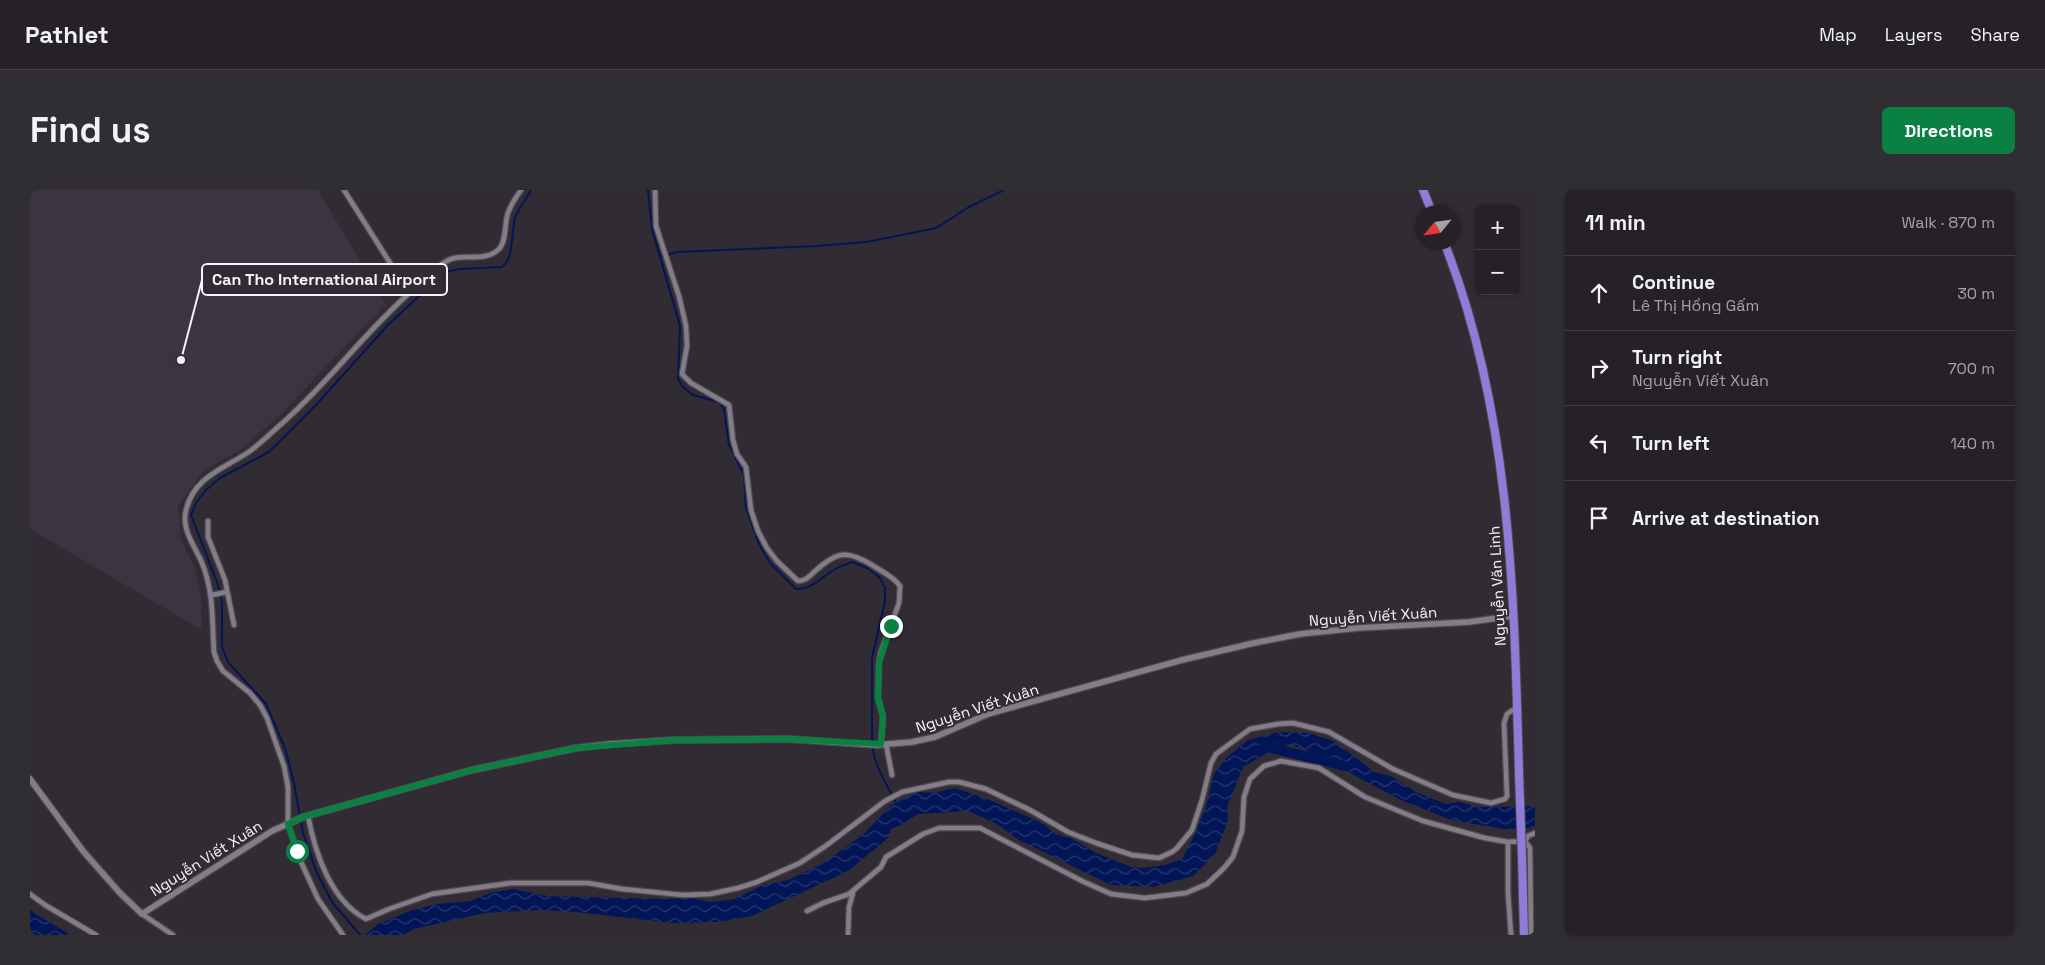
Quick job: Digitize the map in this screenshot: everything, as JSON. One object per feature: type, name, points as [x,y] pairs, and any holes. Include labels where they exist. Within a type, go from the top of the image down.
[{"type":"highway","points":[[1423,190],[1429,205]]},
{"type":"highway","name":"Nguyễn Văn Linh","points":[[1448,250],[1476,340],[1496,438],[1507,518],[1527,932]]},
{"type":"street","points":[[344,190],[409,293]]},
{"type":"street","points":[[343,935],[328,915],[306,875],[290,823],[288,787],[284,766],[267,718],[260,705],[250,693],[223,670],[217,661],[214,652],[213,595],[202,564],[188,535],[185,514],[190,500],[199,486],[214,472],[251,450],[290,416],[404,297],[436,269],[450,259],[485,256],[499,249],[503,239],[508,212],[521,190]]},
{"type":"street","points":[[655,190],[656,226],[684,313],[686,326],[686,346],[682,374],[690,383],[729,405],[733,440],[737,454],[746,467],[751,510],[767,548],[786,571],[798,581],[806,579],[828,560],[840,554],[852,555],[878,569],[897,583],[901,594],[879,663],[878,698],[883,716],[881,744],[892,775]]},
{"type":"street","points":[[208,521],[207,529],[210,544],[223,572],[225,592],[234,625]]},
{"type":"street","points":[[213,595],[225,592]]},
{"type":"street","name":"Nguyễn Viết Xuân","points":[[30,779],[83,850],[120,893],[142,914],[272,832],[290,823],[472,770],[576,748],[676,740],[788,739],[881,744],[926,739],[988,714],[1172,663],[1254,643],[1300,634],[1358,628],[1468,622],[1512,616]]},
{"type":"street","points":[[306,817],[328,876],[352,911],[366,920],[389,909],[432,894],[511,883],[588,883],[622,889],[683,895],[710,894],[738,888],[757,882],[800,863],[827,846],[893,797],[914,788],[949,782],[959,782],[986,789],[1082,838],[1132,855],[1158,858],[1172,852],[1192,830],[1200,808],[1212,759],[1228,743],[1250,728],[1293,723],[1315,727],[1329,732],[1392,769],[1424,784],[1464,798],[1491,803],[1506,799],[1508,796],[1504,723],[1507,714],[1517,707]]},
{"type":"street","points":[[807,911],[854,891],[881,867],[886,857],[923,834],[939,828],[980,828],[1111,894],[1145,898],[1186,893],[1207,884],[1224,868],[1233,856],[1242,832],[1244,797],[1250,779],[1264,766],[1281,761],[1319,768],[1365,797],[1423,821],[1485,838],[1508,842],[1525,841]]},
{"type":"street","points":[[1525,841],[1528,836],[1535,833]]},
{"type":"street","points":[[1525,841],[1530,848],[1527,932]]},
{"type":"street","points":[[1508,842],[1508,893],[1511,935]]},
{"type":"street","points":[[848,935],[849,907],[854,891]]},
{"type":"street","points":[[30,894],[96,935]]},
{"type":"street","points":[[142,914],[173,935]]},
{"type":"shaded area","points":[[30,190],[318,190],[386,304],[279,416],[241,450],[204,470],[178,506],[181,540],[195,568],[201,597],[202,630],[30,529]]},
{"type":"water","points":[[1278,732],[1308,733],[1334,741],[1374,772],[1391,776],[1416,792],[1446,804],[1460,802],[1476,807],[1535,806],[1535,826],[1504,829],[1451,820],[1401,800],[1310,752],[1290,744],[1272,750],[1243,767],[1227,807],[1228,821],[1215,854],[1193,876],[1154,887],[1111,885],[1019,840],[997,824],[968,811],[918,814],[891,829],[888,838],[848,871],[752,916],[719,922],[674,923],[575,912],[537,910],[485,913],[414,929],[403,935],[365,935],[378,924],[410,911],[437,904],[470,901],[490,893],[513,889],[548,896],[690,898],[710,902],[735,899],[763,885],[788,880],[822,864],[864,834],[890,806],[918,792],[935,793],[954,788],[983,797],[1044,824],[1055,834],[1071,838],[1096,853],[1131,867],[1141,868],[1165,865],[1182,859],[1206,807],[1214,774],[1226,758],[1248,740]]},
{"type":"water","points":[[30,909],[34,913],[71,935],[30,935]]},
{"type":"waterway","points":[[360,935],[332,902],[316,871],[303,833],[294,783],[285,748],[266,704],[228,662],[222,647],[222,602],[218,585],[191,515],[196,503],[206,490],[220,478],[269,452],[316,405],[387,326],[445,272],[460,269],[502,267],[509,258],[518,210],[531,190]]},
{"type":"waterway","points":[[648,190],[652,229],[680,326],[678,379],[683,387],[693,395],[719,402],[724,409],[729,445],[744,475],[746,508],[759,544],[770,563],[796,589],[812,585],[836,569],[852,562],[869,569],[880,578],[885,588],[885,601],[872,658],[872,742],[879,770],[896,803]]},
{"type":"waterway","points":[[661,256],[677,252],[866,242],[936,228],[969,207],[1004,190]]},
{"type":"waterway","points":[[1264,746],[1345,766]]},
{"type":"place","name":"Can Tho International Airport","points":[[181,360]]},
{"type":"route","points":[[297,851],[288,824],[303,817],[472,770],[576,748],[676,740],[788,739],[881,744],[883,716],[878,698],[879,663],[891,626]]}]
